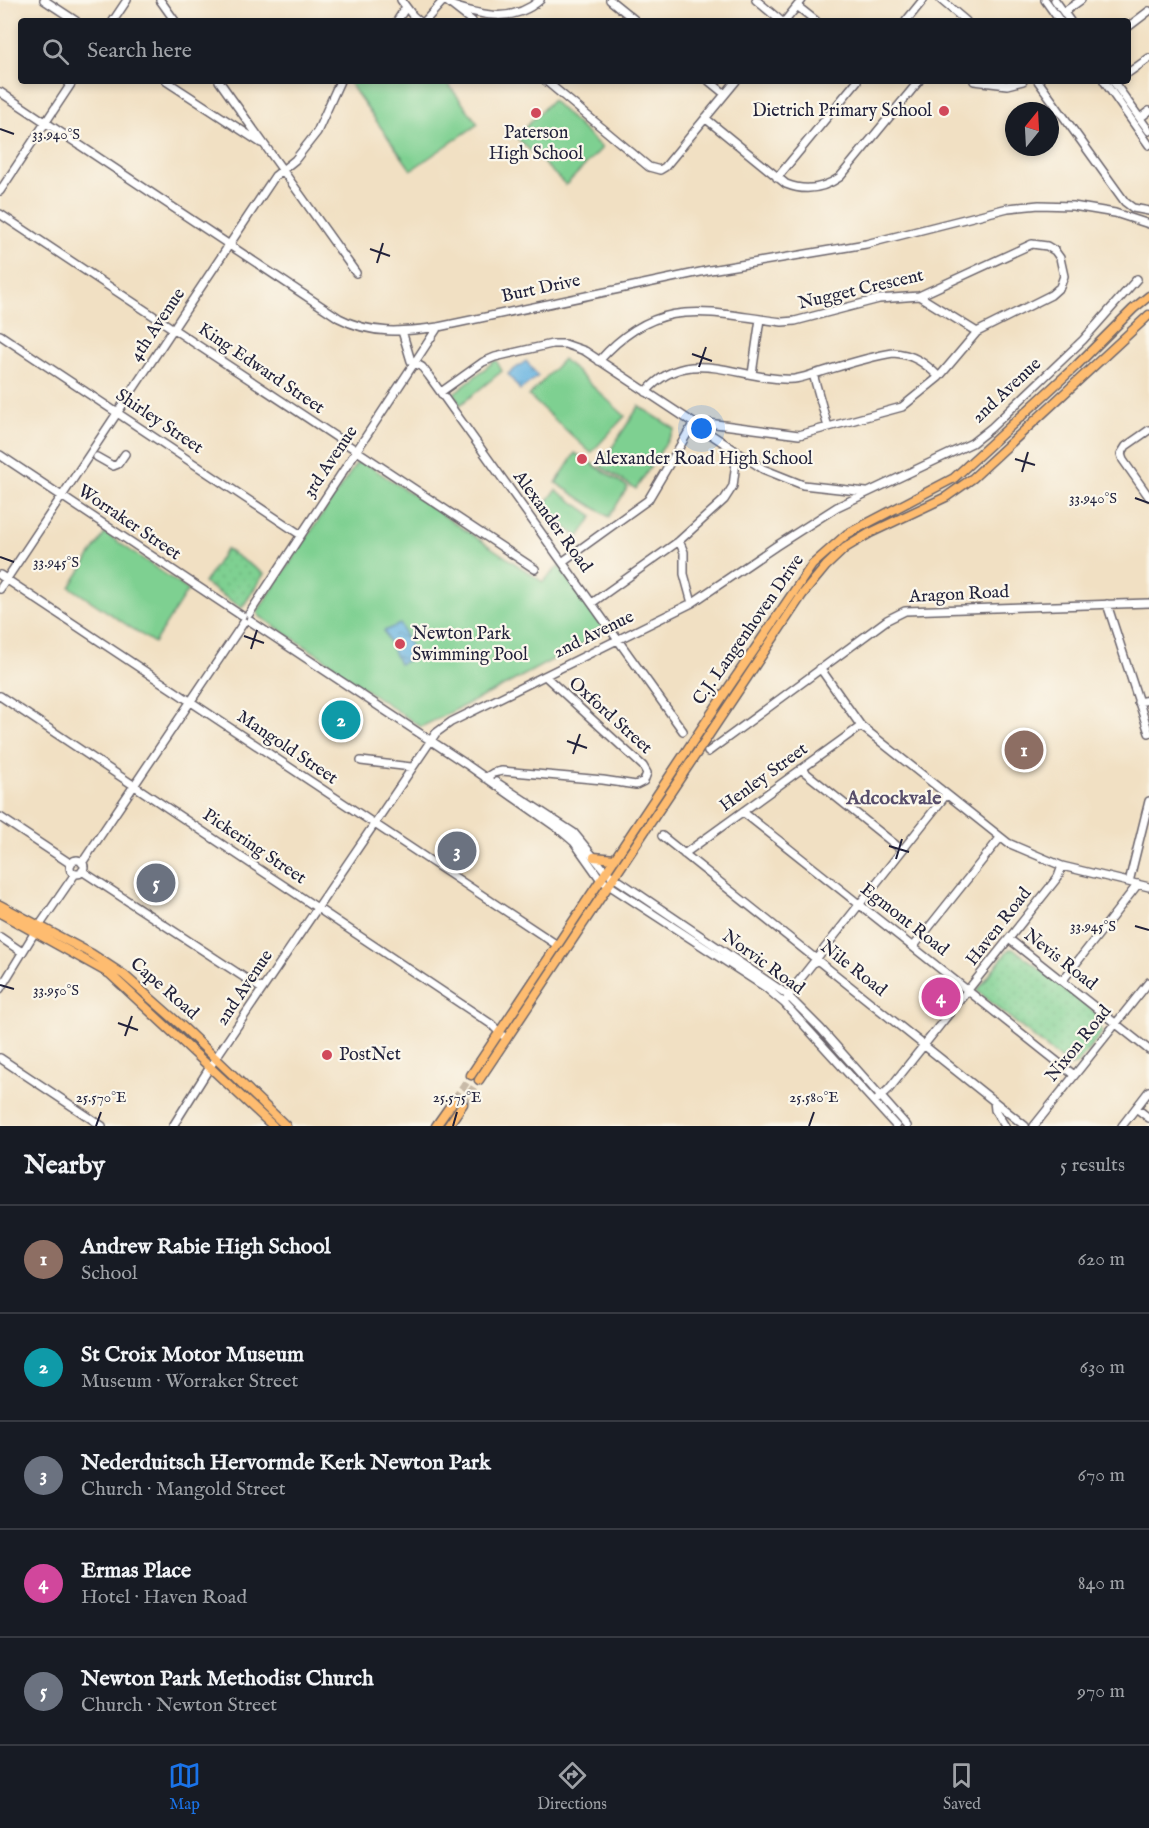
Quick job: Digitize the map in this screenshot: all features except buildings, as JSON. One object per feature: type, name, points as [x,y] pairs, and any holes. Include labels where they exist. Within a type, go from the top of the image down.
[{"type":"main road","name":"C.J. Langenhoven Drive","points":[[506,1033],[557,945],[812,565],[847,534],[954,478],[1149,296]]},
{"type":"main road","name":"C.J. Langenhoven Drive","points":[[475,1078],[612,882],[802,595],[826,566],[854,542],[946,497],[973,478],[1149,315]]},
{"type":"main road","points":[[594,857],[615,859]]},
{"type":"main road","name":"Cape Road","points":[[0,904],[110,974],[273,1126]]},
{"type":"main road","name":"Cape Road","points":[[0,913],[92,954],[124,975],[286,1126]]},
{"type":"main road","points":[[436,1126],[459,1101],[448,1126]]},
{"type":"street","points":[[44,0],[71,18]]},
{"type":"street","points":[[115,18],[127,0]]},
{"type":"street","points":[[160,0],[173,18]]},
{"type":"street","points":[[401,0],[416,18]]},
{"type":"street","points":[[428,18],[444,0],[468,18]]},
{"type":"street","points":[[496,18],[528,9],[540,0]]},
{"type":"street","points":[[610,0],[632,18]]},
{"type":"street","points":[[756,0],[779,18]]},
{"type":"street","points":[[908,18],[923,0]]},
{"type":"street","points":[[941,0],[962,18]]},
{"type":"street","points":[[1045,0],[1058,18]]},
{"type":"street","points":[[1055,0],[1068,18]]},
{"type":"street","points":[[1064,12],[1081,0]]},
{"type":"street","points":[[786,18],[800,3],[813,18]]},
{"type":"street","points":[[453,6],[489,18]]},
{"type":"street","points":[[399,18],[406,7]]},
{"type":"street","points":[[1131,25],[1149,12]]},
{"type":"street","points":[[1131,71],[1149,58]]},
{"type":"street","points":[[0,191],[71,84]]},
{"type":"street","points":[[170,84],[262,144]]},
{"type":"street","points":[[221,84],[356,273]]},
{"type":"street","name":"4th Avenue","points":[[0,589],[3,577],[62,496],[274,176],[282,172],[308,146],[317,132],[339,84]]},
{"type":"street","points":[[550,84],[649,167],[660,170],[665,167],[733,84]]},
{"type":"street","points":[[713,84],[725,94]]},
{"type":"street","points":[[777,178],[855,84]]},
{"type":"street","points":[[705,118],[777,178],[793,187],[821,188],[835,181],[847,170],[917,84]]},
{"type":"street","points":[[1040,84],[1125,202],[1133,208],[1149,211]]},
{"type":"street","points":[[1106,84],[1149,145]]},
{"type":"street","points":[[1116,84],[1149,131]]},
{"type":"street","name":"Burt Drive","points":[[0,92],[346,322],[375,330],[402,331],[438,327],[710,270],[866,244],[1008,208],[1039,205],[1072,206],[1115,213],[1149,224]]},
{"type":"street","points":[[1140,118],[1149,111]]},
{"type":"street","points":[[238,129],[249,123]]},
{"type":"street","name":"King Edward Street","points":[[0,214],[535,569]]},
{"type":"street","name":"Nugget Crescent","points":[[599,361],[617,341],[630,332],[653,319],[669,314],[702,311],[795,321],[873,300],[920,296],[1028,244],[1047,246],[1055,251],[1060,258],[1064,276],[1055,292],[977,332]]},
{"type":"street","name":"2nd Avenue","points":[[173,1126],[215,1059],[411,767],[440,729],[692,603],[837,507],[972,443],[1083,340],[1137,279]]},
{"type":"street","points":[[562,562],[648,500],[693,424],[699,422],[795,436],[902,407],[939,377],[977,332],[920,296]]},
{"type":"street","points":[[752,374],[760,319]]},
{"type":"street","name":"3rd Avenue","points":[[0,989],[22,952],[80,869],[438,327]]},
{"type":"street","name":"Alexander Road","points":[[402,331],[410,359],[424,369],[441,392],[683,730]]},
{"type":"street","name":"Shirley Street","points":[[0,335],[301,535]]},
{"type":"street","points":[[441,392],[488,360],[540,346],[565,344],[578,348],[599,361],[763,469],[803,485],[868,492]]},
{"type":"street","points":[[646,392],[661,377],[688,367],[795,379],[892,353],[919,359],[939,377]]},
{"type":"street","points":[[813,374],[828,427]]},
{"type":"street","points":[[1149,430],[1126,446],[1121,454],[1149,497]]},
{"type":"street","points":[[592,603],[679,541],[731,491],[737,453]]},
{"type":"street","points":[[97,457],[116,466],[125,454]]},
{"type":"street","name":"Worraker Street","points":[[0,455],[430,741],[574,833],[606,872]]},
{"type":"street","points":[[679,541],[684,552],[684,574],[692,603]]},
{"type":"street","name":"Mangold Street","points":[[3,577],[557,945]]},
{"type":"street","name":"Aragon Road","points":[[708,752],[887,620],[910,610],[1149,603]]},
{"type":"street","points":[[1107,604],[1149,733]]},
{"type":"street","points":[[820,668],[861,726],[1000,838],[1015,847],[1062,866],[1149,887]]},
{"type":"street","name":"Oxford Street","points":[[486,777],[502,771],[636,785],[644,781],[647,773],[643,766],[545,676]]},
{"type":"street","name":"Pickering Street","points":[[0,696],[506,1033]]},
{"type":"street","points":[[1138,702],[1149,700]]},
{"type":"street","name":"Henley Street","points":[[684,854],[861,726]]},
{"type":"street","points":[[361,761],[411,767]]},
{"type":"street","points":[[801,769],[902,850]]},
{"type":"street","name":"Worraker Street","points":[[486,777],[571,839],[601,880]]},
{"type":"street","points":[[785,998],[946,795]]},
{"type":"street","points":[[1129,882],[1149,801]]},
{"type":"street","name":"Egmont Road","points":[[743,812],[1074,1075]]},
{"type":"street","points":[[0,817],[71,864],[70,870],[80,869],[262,989]]},
{"type":"street","name":"Nile Road","points":[[662,836],[1025,1126]]},
{"type":"street","points":[[914,946],[1000,838]]},
{"type":"street","name":"Haven Road","points":[[879,1102],[1058,877],[1062,866]]},
{"type":"street","name":"Norvic Road","points":[[606,872],[612,882]]},
{"type":"street","name":"Norvic Road","points":[[601,880],[612,882],[785,998],[821,1029],[896,1126]]},
{"type":"street","points":[[1063,980],[1138,884]]},
{"type":"street","points":[[0,937],[22,952]]},
{"type":"street","name":"Nevis Road","points":[[1009,939],[1149,1050]]},
{"type":"street","name":"Nixon Road","points":[[1034,1126],[1149,982]]},
{"type":"street","points":[[0,1058],[102,1126]]},
{"type":"street","points":[[1122,1126],[1149,1091]]},
{"type":"street","points":[[994,1101],[994,1110],[1005,1126]]},
{"type":"street","name":"Norvic Road","points":[[879,1102],[908,1126]]},
{"type":"street","points":[[1138,1106],[1148,1115]]},
{"type":"green space","points":[[350,84],[448,84],[478,124],[411,170]]},
{"type":"green space","points":[[552,100],[602,148],[566,185],[516,137]]},
{"type":"green space","points":[[563,359],[625,416],[591,453],[529,396]]},
{"type":"green space","points":[[496,360],[502,371],[460,405],[454,393]]},
{"type":"green space","points":[[639,406],[675,429],[636,489],[600,466]]},
{"type":"green space","points":[[575,453],[628,487],[609,517],[556,483]]},
{"type":"green space","points":[[362,461],[543,582],[559,566],[606,631],[421,727],[333,667],[334,665],[259,616],[257,612],[356,464]]},
{"type":"green space","points":[[556,490],[593,516],[579,537],[541,510]]},
{"type":"green space","points":[[105,533],[188,590],[154,643],[70,587]]},
{"type":"green space","points":[[226,549],[264,574],[242,608],[204,583]]},
{"type":"green space","points":[[1009,949],[1014,949],[1099,1015],[1099,1025],[1103,1032],[1076,1065],[1069,1066],[977,991]]},
{"type":"water","points":[[526,361],[538,376],[520,390],[508,374]]},
{"type":"water","name":"Newton Park Swimming Pool","points":[[400,624],[415,657],[399,664],[384,631]]},
{"type":"tunnel","points":[[455,1099],[471,1075]]},
{"type":"tunnel","points":[[463,1104],[479,1080]]},
{"type":"place","name":"Dietrich Primary School","points":[[944,111]]},
{"type":"place","name":"Paterson High School","points":[[536,113]]},
{"type":"place","name":"Alexander Road High School","points":[[582,459]]},
{"type":"place","name":"Newton Park Swimming Pool","points":[[400,644]]},
{"type":"place","name":"St Croix Motor Museum","points":[[341,720]]},
{"type":"place","name":"Andrew Rabie High School","points":[[1024,750]]},
{"type":"place","name":"Nederduitsch Hervormde Kerk Newton Park","points":[[457,851]]},
{"type":"place","name":"Newton Park Methodist Church","points":[[156,883]]},
{"type":"place","name":"Ermas Place","points":[[941,997]]},
{"type":"place","name":"PostNet","points":[[327,1055]]},
{"type":"district","name":"Adcockvale","points":[[894,798]]}]
